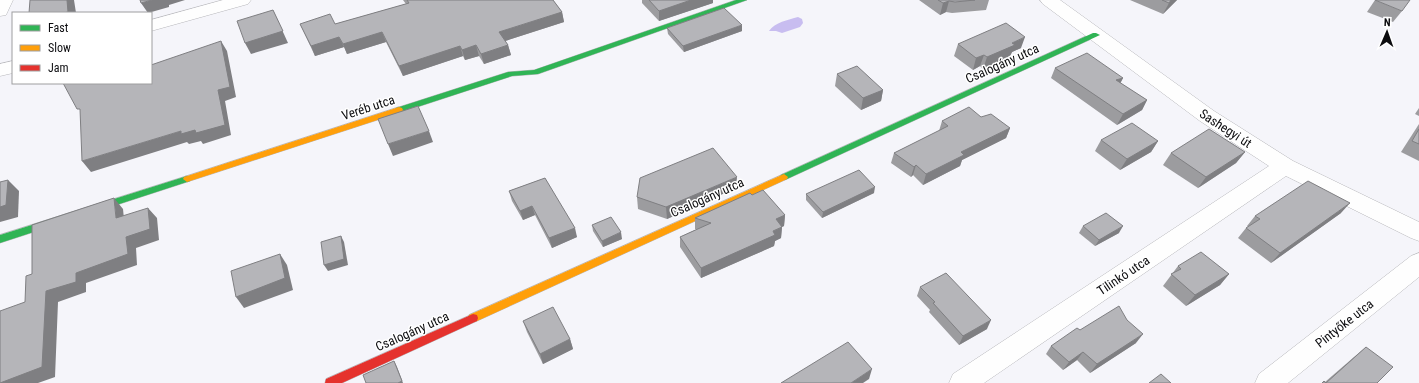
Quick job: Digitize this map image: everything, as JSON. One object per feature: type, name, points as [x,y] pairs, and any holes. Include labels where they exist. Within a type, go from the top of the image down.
[{"type":"street","points":[[0,11],[4,0]]},
{"type":"street","points":[[152,26],[242,0]]},
{"type":"street","name":"Veréb utca","points":[[0,239],[511,74],[535,72],[743,0]]},
{"type":"street","name":"Sashegyi út","points":[[1049,0],[1207,116],[1285,166],[1419,232]]},
{"type":"street","name":"Csalogány utca","points":[[330,383],[1096,35]]},
{"type":"street","points":[[0,70],[12,66]]},
{"type":"street","name":"Tilinkó utca","points":[[962,383],[1285,166]]},
{"type":"street","name":"Pintyőke utca","points":[[1268,383],[1419,264]]},
{"type":"shaded area","points":[[798,17],[802,19],[803,23],[800,27],[782,33],[769,31],[778,23]]},
{"type":"building","points":[[30,0],[67,0],[68,12],[29,12]]},
{"type":"building","points":[[140,0],[152,0],[141,3]]},
{"type":"building","points":[[407,0],[553,0],[562,12],[499,32],[508,45],[481,54],[476,45],[462,50],[460,46],[399,66],[382,32],[343,44],[339,37],[311,46],[300,24],[330,14],[335,24],[409,3]]},
{"type":"building","points":[[649,0],[691,0],[659,11]]},
{"type":"building","points":[[938,0],[975,0],[955,2],[949,1],[943,3]]},
{"type":"building","points":[[1162,0],[1171,0],[1169,3]]},
{"type":"building","points":[[1375,0],[1410,0],[1402,11]]},
{"type":"building","points":[[724,8],[742,25],[683,46],[667,28]]},
{"type":"building","points":[[273,10],[283,31],[245,43],[237,21]]},
{"type":"building","points":[[1006,23],[1025,37],[1012,43],[1015,45],[987,57],[984,55],[976,58],[958,44]]},
{"type":"building","points":[[221,41],[230,87],[218,90],[225,125],[196,133],[195,130],[181,134],[181,131],[82,161],[80,109],[77,109],[64,84],[152,84],[152,65]]},
{"type":"building","points":[[1087,53],[1123,78],[1116,80],[1147,100],[1123,114],[1055,68]]},
{"type":"building","points":[[857,66],[883,90],[863,98],[837,74]]},
{"type":"building","points":[[418,106],[429,131],[388,144],[378,119]]},
{"type":"building","points":[[969,107],[981,117],[991,114],[1010,128],[961,152],[964,155],[926,174],[916,165],[914,167],[894,153],[948,126],[942,121]]},
{"type":"building","points":[[1132,123],[1158,141],[1127,159],[1101,140]]},
{"type":"building","points":[[1209,129],[1245,152],[1206,177],[1171,153]]},
{"type":"building","points":[[1419,129],[1419,144],[1412,141]]},
{"type":"building","points":[[713,148],[737,177],[666,207],[637,197],[640,178]]},
{"type":"building","points":[[859,170],[875,187],[823,212],[806,194]]},
{"type":"building","points":[[545,178],[575,228],[549,238],[532,206],[520,211],[509,191]]},
{"type":"building","points":[[8,180],[6,205],[0,207],[0,182]]},
{"type":"building","points":[[1308,181],[1350,203],[1280,253],[1246,228],[1260,219],[1255,216]]},
{"type":"building","points":[[763,190],[785,215],[776,219],[782,227],[773,231],[775,235],[701,268],[680,237],[711,223],[695,218],[750,193],[752,195]]},
{"type":"building","points":[[114,198],[116,218],[148,208],[150,229],[126,237],[128,254],[76,273],[76,282],[46,291],[42,367],[0,383],[0,311],[25,302],[26,276],[32,274],[32,225]]},
{"type":"building","points":[[1106,213],[1123,226],[1099,240],[1083,226]]},
{"type":"building","points":[[611,217],[621,232],[602,241],[592,225]]},
{"type":"building","points":[[341,236],[344,259],[324,265],[321,242]]},
{"type":"building","points":[[1201,252],[1229,274],[1195,295],[1171,274],[1181,269],[1178,266]]},
{"type":"building","points":[[280,254],[285,278],[236,297],[231,271]]},
{"type":"building","points":[[946,273],[991,320],[963,336],[933,303],[935,302],[920,287]]},
{"type":"building","points":[[1119,306],[1127,320],[1143,334],[1097,364],[1083,352],[1069,362],[1051,346],[1077,328],[1080,330]]},
{"type":"building","points":[[553,307],[570,339],[540,354],[523,321]]},
{"type":"building","points":[[848,342],[872,369],[851,383],[781,383]]},
{"type":"building","points":[[1366,347],[1393,367],[1377,383],[1326,383]]},
{"type":"building","points":[[394,361],[402,381],[398,383],[366,383],[363,375]]},
{"type":"building","points":[[1161,374],[1171,383],[1149,383]]},
{"type":"traffic: fast","points":[[399,110],[511,74],[535,72],[743,0]]},
{"type":"traffic: fast","points":[[784,177],[1096,35]]},
{"type":"traffic: fast","points":[[0,239],[187,179]]},
{"type":"traffic: slow","points":[[187,179],[399,110]]},
{"type":"traffic: slow","points":[[473,318],[784,177]]},
{"type":"traffic: jam","points":[[330,383],[473,318]]}]
